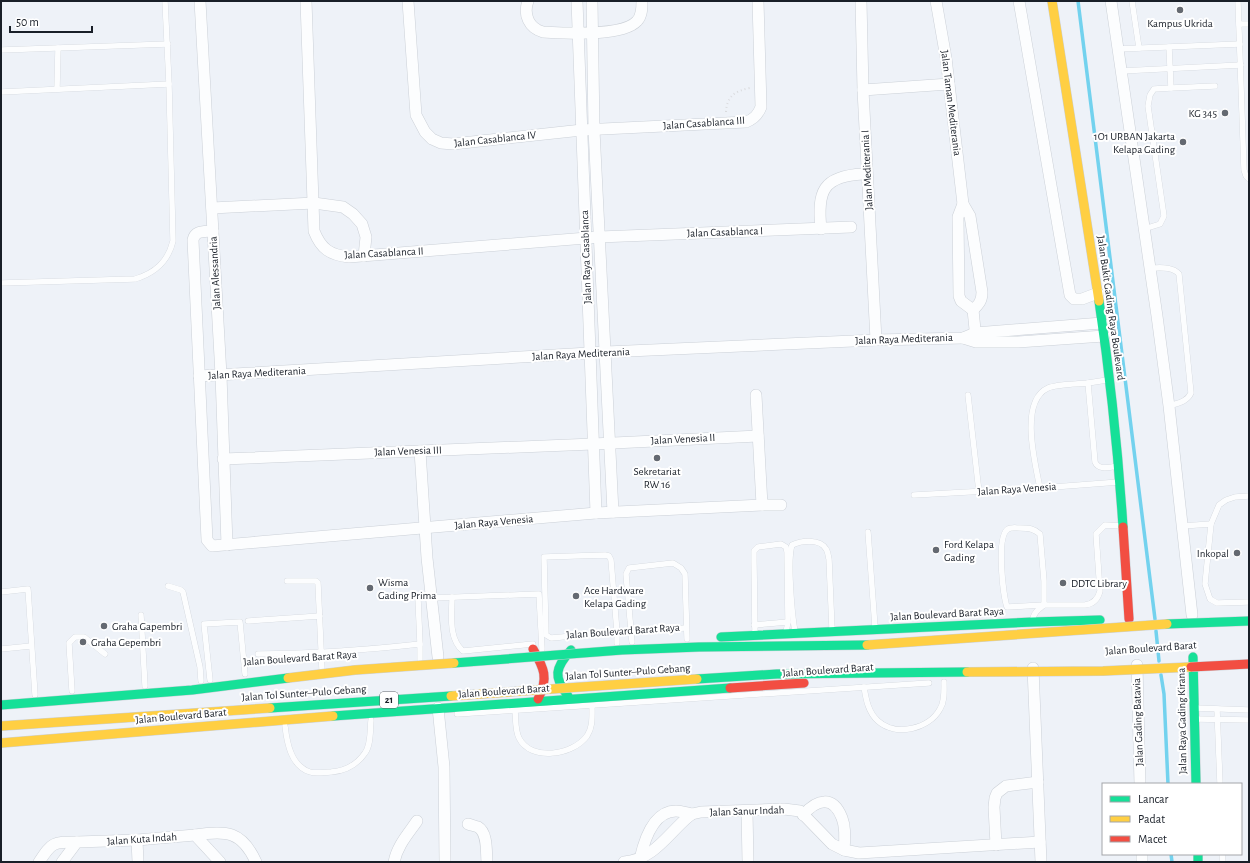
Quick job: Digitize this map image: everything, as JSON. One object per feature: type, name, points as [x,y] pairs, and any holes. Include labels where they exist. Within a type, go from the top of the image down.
[{"type":"main road","name":"Jalan Bukit Gading Raya Boulevard","points":[[1052,1],[1104,336],[1121,485],[1132,619]]},
{"type":"main road","name":"Jalan Boulevard Barat Raya","points":[[1,697],[201,681],[245,674],[322,670],[539,647],[574,647],[632,642],[876,629],[1249,613]]},
{"type":"main road","points":[[1,705],[192,690],[355,670],[622,650],[699,647],[849,646],[1181,623],[1249,621]]},
{"type":"main road","points":[[537,701],[544,688],[544,672],[539,647]]},
{"type":"main road","points":[[571,699],[560,686],[557,669],[561,660],[574,647]]},
{"type":"main road","name":"Jalan Raya Gading Kirana","points":[[1192,657],[1196,783]]},
{"type":"main road","name":"Jalan Boulevard Barat","points":[[1,743],[438,714],[537,701],[1137,666],[1149,660],[1170,659]]},
{"type":"main road","name":"Jalan Tol Sunter–Pulo Gebang","points":[[1,726],[777,674],[1103,670],[1249,664]]},
{"type":"main road","points":[[48,693],[49,739]]},
{"type":"street","name":"Jalan Alessandria","points":[[200,1],[221,375],[227,545]]},
{"type":"street","name":"Jalan Casablanca II","points":[[306,1],[314,231],[317,239],[330,253],[338,256],[349,257],[599,237]]},
{"type":"street","name":"Jalan Casablanca IV","points":[[408,1],[416,115],[425,132],[432,138],[441,143],[452,144],[582,130]]},
{"type":"street","points":[[528,1],[526,6],[526,16],[530,23],[538,30],[543,32],[579,33],[621,30],[632,26],[638,21],[643,11],[642,1]]},
{"type":"street","name":"Jalan Raya Casablanca","points":[[577,1],[596,513]]},
{"type":"street","name":"Jalan Raya Casablanca","points":[[592,1],[594,130],[606,352],[608,443],[613,512]]},
{"type":"street","name":"Jalan Casablanca III","points":[[582,130],[746,122],[753,119],[759,113],[761,107],[758,1]]},
{"type":"street","name":"Jalan Mediterania I","points":[[860,1],[876,340]]},
{"type":"street","name":"Jalan Taman Mediterania","points":[[936,1],[949,84],[963,204],[970,216],[982,292],[980,302],[972,310],[961,301],[959,296],[958,217],[963,204]]},
{"type":"street","points":[[1019,1],[1070,295],[1074,299],[1082,299],[1098,293]]},
{"type":"street","points":[[1110,1],[1169,406],[1192,615]]},
{"type":"street","points":[[863,90],[949,84]]},
{"type":"street","points":[[821,229],[820,201],[825,188],[838,178],[863,174]]},
{"type":"street","points":[[212,208],[314,203],[343,207],[358,218],[364,229],[366,237],[364,256]]},
{"type":"street","name":"Jalan Casablanca I","points":[[599,237],[851,227]]},
{"type":"street","points":[[199,376],[193,240],[194,236],[198,232],[213,232]]},
{"type":"street","points":[[972,310],[976,338]]},
{"type":"street","name":"Jalan Raya Mediterania","points":[[976,338],[1033,329],[1102,323]]},
{"type":"street","points":[[1033,329],[1034,341]]},
{"type":"street","name":"Jalan Raya Mediterania","points":[[199,376],[606,352],[876,340],[976,338],[1034,341],[1104,336]]},
{"type":"street","name":"Jalan Raya Venesia","points":[[199,376],[207,540],[212,546],[425,530],[596,513],[781,505]]},
{"type":"street","points":[[756,395],[762,505]]},
{"type":"street","name":"Jalan Venesia II","points":[[593,444],[758,436]]},
{"type":"street","name":"Jalan Venesia III","points":[[223,459],[593,444]]},
{"type":"street","points":[[420,451],[427,558],[438,658]]},
{"type":"street","name":"Jalan Gading Batavia","points":[[1137,666],[1140,783]]},
{"type":"street","points":[[1034,672],[1041,862]]},
{"type":"street","points":[[438,714],[444,767],[445,862]]},
{"type":"street","points":[[996,845],[994,807],[997,793],[1006,786],[1038,782]]},
{"type":"street","points":[[844,850],[845,833],[842,818],[833,805],[825,801],[818,802],[811,806],[804,815],[832,844],[844,850],[858,853],[1040,842]]},
{"type":"street","name":"Jalan Sanur Indah","points":[[640,859],[647,836],[659,819],[676,810],[692,814],[701,812],[794,810],[800,811],[804,815]]},
{"type":"street","points":[[747,811],[748,862]]},
{"type":"street","points":[[624,862],[640,859],[649,854],[692,814]]},
{"type":"street","points":[[394,862],[400,844],[417,821]]},
{"type":"street","points":[[468,824],[479,828],[483,833],[487,862]]},
{"type":"street","name":"Jalan Kuta Indah","points":[[39,862],[53,844],[57,842],[137,840],[219,832],[229,833],[244,843],[256,862]]},
{"type":"street","points":[[195,835],[220,862]]},
{"type":"street","points":[[137,840],[138,862]]},
{"type":"street","points":[[62,862],[77,842]]},
{"type":"lane","points":[[1,283],[135,279],[155,271],[164,262],[170,252],[173,241],[168,44],[165,1]]},
{"type":"lane","points":[[1132,1],[1139,48]]},
{"type":"lane","points":[[1238,1],[1244,170],[1249,179]]},
{"type":"lane","points":[[1239,24],[1249,24]]},
{"type":"lane","points":[[1,50],[168,44]]},
{"type":"lane","points":[[1118,49],[1240,44]]},
{"type":"lane","points":[[1170,47],[1171,88]]},
{"type":"lane","points":[[57,89],[58,48]]},
{"type":"lane","points":[[1121,71],[1241,65]]},
{"type":"lane","points":[[1,92],[169,84]]},
{"type":"lane","points":[[1144,229],[1160,224],[1164,216],[1148,106],[1150,95],[1154,89],[1215,86]]},
{"type":"lane","points":[[1150,268],[1168,268],[1180,274],[1191,393],[1189,398],[1169,406]]},
{"type":"lane","points":[[1040,488],[1032,442],[1031,416],[1033,405],[1038,395],[1050,387],[1109,380]]},
{"type":"lane","points":[[1088,383],[1095,462],[1097,466],[1101,468],[1119,466]]},
{"type":"lane","points":[[968,395],[979,492]]},
{"type":"lane","name":"Jalan Raya Venesia","points":[[914,495],[1121,485]]},
{"type":"lane","points":[[1249,496],[1235,497],[1226,500],[1219,505],[1210,524],[1205,584],[1210,599],[1217,603],[1249,602]]},
{"type":"lane","points":[[1033,622],[1033,617],[1044,605],[1044,581],[1040,534],[1035,530],[1028,528],[1009,528],[1006,531],[1003,537],[1001,554],[1002,577],[1006,606],[1010,608],[1044,605],[1085,605],[1094,602],[1099,597],[1100,591],[1096,534],[1105,525],[1123,522]]},
{"type":"lane","points":[[1182,526],[1210,524]]},
{"type":"lane","points":[[868,532],[876,629]]},
{"type":"lane","points":[[790,634],[792,545],[798,542],[813,541],[823,545],[828,554],[832,632]]},
{"type":"lane","points":[[755,636],[754,551],[758,547],[781,544],[786,547],[787,552],[788,622],[790,634]]},
{"type":"lane","points":[[617,632],[551,638],[546,635],[544,557],[609,556],[611,560],[617,632],[617,643]]},
{"type":"lane","points":[[632,642],[627,570],[629,568],[673,563],[682,568],[685,574],[687,639]]},
{"type":"lane","points":[[287,581],[316,581],[318,583],[322,670]]},
{"type":"lane","points":[[168,586],[183,592],[200,667],[201,681]]},
{"type":"lane","points":[[1,592],[28,589],[35,695]]},
{"type":"lane","points":[[432,598],[452,597],[539,594],[539,647],[463,650],[459,647],[453,635],[452,597]]},
{"type":"lane","points":[[418,598],[420,660]]},
{"type":"lane","points":[[141,614],[145,686]]},
{"type":"lane","points":[[248,621],[320,616]]},
{"type":"lane","points":[[210,680],[204,624],[240,622],[245,674]]},
{"type":"lane","points":[[754,625],[788,622]]},
{"type":"lane","points":[[631,631],[686,628]]},
{"type":"lane","points":[[72,692],[69,642],[75,637],[84,637],[105,654]]},
{"type":"lane","points":[[258,654],[286,655],[321,653],[369,650],[420,644]]},
{"type":"lane","points":[[1,649],[31,646]]},
{"type":"lane","points":[[1011,678],[1034,672]]},
{"type":"lane","points":[[454,715],[952,681]]},
{"type":"lane","points":[[864,687],[868,705],[877,721],[892,728],[911,729],[928,723],[940,709],[943,701],[944,682]]},
{"type":"lane","points":[[515,711],[516,730],[522,743],[532,751],[551,753],[567,750],[575,746],[587,736],[592,722],[592,706]]},
{"type":"lane","points":[[1194,708],[1249,710]]},
{"type":"lane","points":[[1217,709],[1220,783]]},
{"type":"lane","points":[[1194,719],[1249,720]]},
{"type":"lane","points":[[284,726],[290,750],[297,763],[303,769],[311,773],[341,771],[351,767],[365,752],[369,743],[371,720]]},
{"type":"lane","points":[[363,721],[378,720]]},
{"type":"lane","points":[[1,749],[292,726]]},
{"type":"lane","points":[[35,746],[49,739]]},
{"type":"path","points":[[726,123],[727,103],[733,95],[740,90],[761,86]]},
{"type":"waterway","points":[[1078,1],[1155,619]]},
{"type":"waterway","points":[[1156,631],[1159,661]]},
{"type":"waterway","points":[[1161,675],[1164,694],[1168,783]]},
{"type":"waterway","points":[[1171,855],[1172,862]]},
{"type":"traffic: fast","points":[[1099,301],[1113,413],[1123,527]]},
{"type":"traffic: fast","points":[[721,637],[1100,620]]},
{"type":"traffic: fast","points":[[1167,624],[1249,621]]},
{"type":"traffic: fast","points":[[454,663],[622,650],[699,647],[867,645]]},
{"type":"traffic: fast","points":[[568,696],[560,683],[558,673],[559,667],[571,650]]},
{"type":"traffic: fast","points":[[1193,657],[1196,783]]},
{"type":"traffic: fast","points":[[697,679],[777,674],[967,672]]},
{"type":"traffic: fast","points":[[1,705],[192,690],[288,678]]},
{"type":"traffic: fast","points":[[333,716],[730,688]]},
{"type":"traffic: fast","points":[[270,708],[451,696]]},
{"type":"traffic: fast","points":[[1198,855],[1198,862]]},
{"type":"traffic: slow","points":[[1052,1],[1099,301]]},
{"type":"traffic: slow","points":[[867,645],[1167,624]]},
{"type":"traffic: slow","points":[[288,678],[355,670],[454,663]]},
{"type":"traffic: slow","points":[[967,672],[1103,671],[1191,667]]},
{"type":"traffic: slow","points":[[451,696],[697,679]]},
{"type":"traffic: slow","points":[[1,726],[270,708]]},
{"type":"traffic: slow","points":[[1,743],[333,716]]},
{"type":"traffic: jam","points":[[1123,527],[1129,619]]},
{"type":"traffic: jam","points":[[533,649],[544,673],[543,685],[538,699]]},
{"type":"traffic: jam","points":[[1191,667],[1249,664]]},
{"type":"traffic: jam","points":[[730,688],[804,683]]},
{"type":"place","name":"Kampus Ukrida","points":[[1180,10]]},
{"type":"place","name":"KG 345","points":[[1225,113]]},
{"type":"place","name":"1O1 URBAN Jakarta Kelapa Gading","points":[[1183,142]]},
{"type":"place","name":"Sekretariat RW 16","points":[[657,458]]},
{"type":"place","name":"Ford Kelapa Gading","points":[[936,550]]},
{"type":"place","name":"Inkopal","points":[[1237,553]]},
{"type":"place","name":"DDTC Library","points":[[1063,583]]},
{"type":"place","name":"Wisma Gading Prima","points":[[370,588]]},
{"type":"place","name":"Ace Hardware Kelapa Gading","points":[[576,596]]},
{"type":"place","name":"Graha Gapembri","points":[[104,626]]},
{"type":"place","name":"Graha Gepembri","points":[[83,642]]}]
